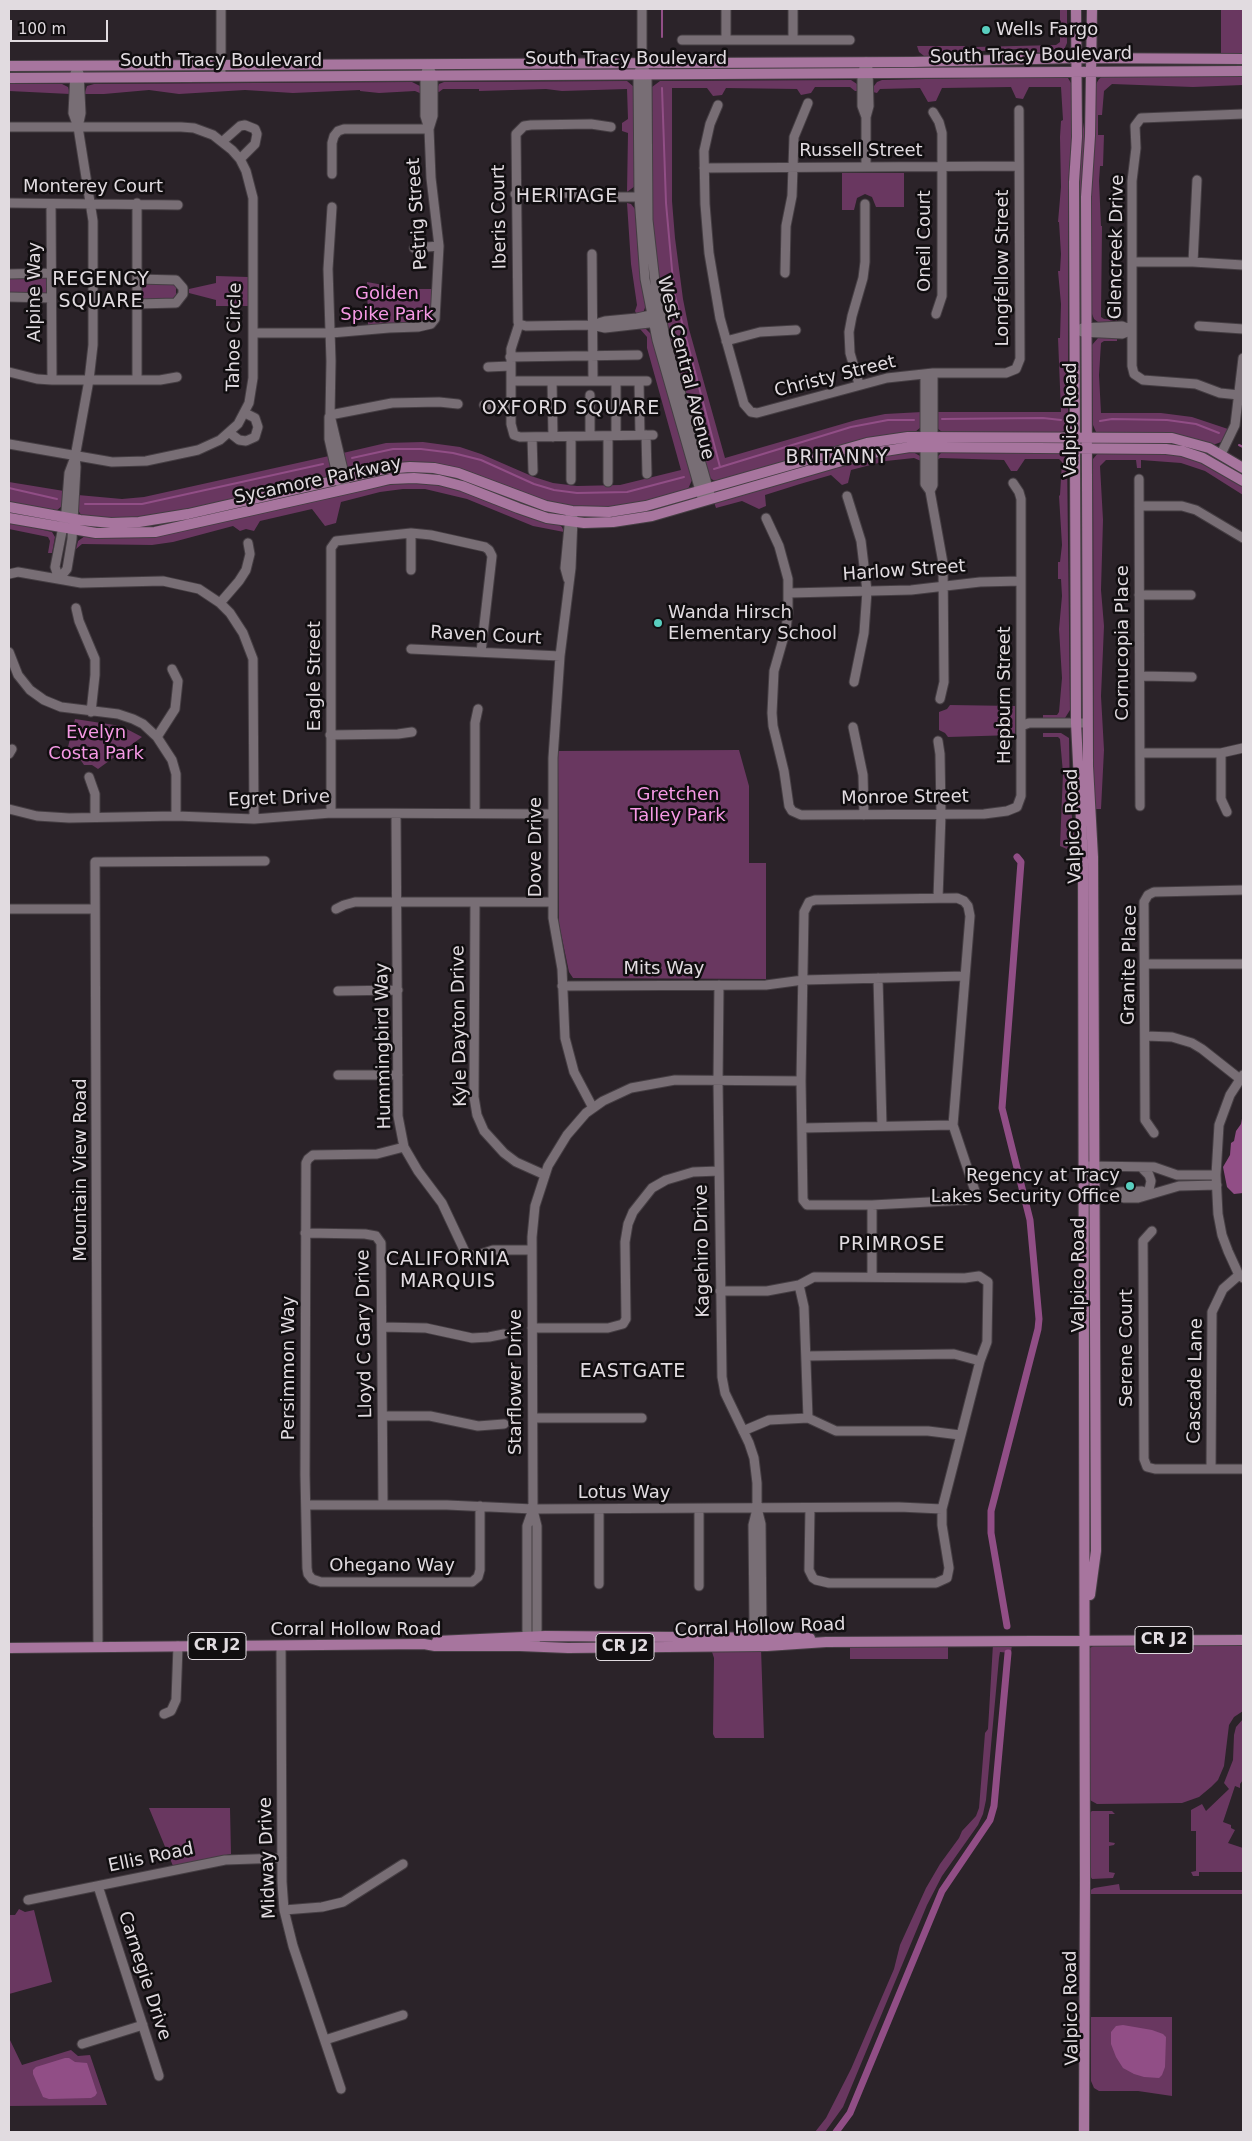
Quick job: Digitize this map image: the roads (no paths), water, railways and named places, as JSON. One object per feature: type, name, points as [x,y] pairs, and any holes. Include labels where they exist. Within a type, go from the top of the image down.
[{"type":"main road","name":"Valpico Road","points":[[1076,9],[1076,58],[1084,71],[1084,108],[1090,130],[1086,197],[1086,330],[1088,766],[1093,848],[1096,1551],[1090,1587],[1089,1632],[1084,1640]]},
{"type":"main road","name":"Valpico Road","points":[[1084,2132],[1083,853],[1076,725],[1074,182],[1084,71],[1091,58],[1092,9]]},
{"type":"main road","name":"South Tracy Boulevard","points":[[9,66],[866,62],[1076,58],[1243,59]]},
{"type":"main road","name":"South Tracy Boulevard","points":[[9,78],[1243,71]]},
{"type":"main road","name":"Sycamore Parkway","points":[[9,518],[68,530],[124,534],[169,530],[401,478],[439,480],[462,486],[530,513],[571,522],[627,521],[652,516],[866,454],[929,442],[1075,437],[1172,438],[1195,443],[1221,454],[1243,468]]},
{"type":"main road","name":"Sycamore Parkway","points":[[9,506],[69,518],[111,523],[156,520],[398,467],[434,468],[468,475],[535,502],[572,511],[610,512],[704,489],[867,443],[892,439],[1182,451],[1209,461],[1243,481]]},
{"type":"main road","points":[[532,1640],[762,1636],[805,1638],[826,1642]]},
{"type":"main road","name":"Corral Hollow Road","points":[[9,1648],[424,1644],[450,1639],[532,1640],[568,1648],[767,1646],[826,1642],[1243,1640]]},
{"type":"main road","name":"Valpico Road","points":[[1085,1883],[1087,1895],[1090,2132]]},
{"type":"street","points":[[221,9],[221,77]]},
{"type":"street","name":"West Central Avenue","points":[[642,9],[639,197],[642,254],[656,318],[707,500]]},
{"type":"street","points":[[726,9],[726,40]]},
{"type":"street","points":[[793,9],[793,40]]},
{"type":"street","points":[[682,40],[850,40]]},
{"type":"street","points":[[866,62],[862,106],[866,117],[866,167]]},
{"type":"street","name":"Petrig Street","points":[[330,333],[389,328],[418,328],[431,324],[435,319],[437,311],[439,246],[431,178],[429,129],[425,116],[429,76],[428,64]]},
{"type":"street","points":[[59,579],[55,567],[68,530],[76,467],[75,457],[89,380],[94,327],[94,248],[91,203],[74,113],[77,78],[76,66]]},
{"type":"street","name":"West Central Avenue","points":[[642,75],[648,211],[656,318]]},
{"type":"street","points":[[785,273],[786,226],[792,196],[794,137],[808,103]]},
{"type":"street","points":[[718,105],[706,138],[704,168],[709,253],[716,298],[726,342],[760,332],[796,330]]},
{"type":"street","name":"Longfellow Street","points":[[1016,369],[1020,359],[1019,110]]},
{"type":"street","name":"Oneil Court","points":[[933,112],[939,122],[942,133],[942,296],[936,314]]},
{"type":"street","name":"Glencreek Drive","points":[[1239,395],[1220,393],[1196,384],[1143,380],[1136,376],[1132,366],[1132,181],[1136,148],[1135,126],[1139,119],[1149,116],[1243,114]]},
{"type":"street","name":"Iberis Court","points":[[519,324],[517,318],[518,253],[515,194],[516,134],[524,126],[591,124],[611,127]]},
{"type":"street","name":"Tahoe Circle","points":[[9,127],[181,126],[202,130],[222,141],[240,159],[251,184],[253,198],[252,393],[245,412],[230,433],[210,446],[146,461],[112,462],[9,444]]},
{"type":"street","points":[[222,141],[240,126],[250,126],[255,129],[258,134],[255,144],[240,159]]},
{"type":"street","points":[[332,174],[332,143],[338,131],[344,129],[429,129]]},
{"type":"street","name":"Russell Street","points":[[704,168],[1019,166]]},
{"type":"street","points":[[1193,262],[1197,180]]},
{"type":"street","points":[[515,194],[578,194],[596,197],[639,197]]},
{"type":"street","name":"Monterey Court","points":[[9,203],[137,203],[178,205]]},
{"type":"street","points":[[137,203],[137,380]]},
{"type":"street","name":"Alpine Way","points":[[51,204],[52,380]]},
{"type":"street","points":[[859,384],[850,353],[849,332],[863,278],[865,262],[865,204]]},
{"type":"street","points":[[332,207],[328,269],[330,414],[344,490]]},
{"type":"street","points":[[414,248],[439,246]]},
{"type":"street","points":[[592,254],[593,380]]},
{"type":"street","points":[[1132,262],[1193,262],[1243,265]]},
{"type":"street","points":[[9,274],[51,272]]},
{"type":"street","points":[[137,279],[176,280],[183,288],[183,294],[176,303],[137,304]]},
{"type":"street","points":[[9,297],[51,298]]},
{"type":"street","points":[[646,435],[532,437],[514,435],[512,429],[510,356],[512,342],[519,324],[592,325],[605,321],[656,318]]},
{"type":"street","points":[[1199,326],[1243,329]]},
{"type":"street","points":[[1074,330],[1122,334],[1132,330]]},
{"type":"street","points":[[253,333],[330,333]]},
{"type":"street","name":"Christy Street","points":[[726,342],[744,404],[751,412],[762,412],[859,384],[887,378],[929,373],[1006,373],[1016,369]]},
{"type":"street","points":[[510,356],[638,355]]},
{"type":"street","points":[[1221,454],[1235,426],[1243,358]]},
{"type":"street","points":[[488,367],[510,366]]},
{"type":"street","points":[[9,372],[37,379],[52,380],[160,380],[177,377]]},
{"type":"street","points":[[929,373],[929,442],[925,484],[930,491],[942,553],[944,682],[940,699]]},
{"type":"street","points":[[511,381],[643,381],[647,474]]},
{"type":"street","points":[[552,381],[553,437]]},
{"type":"street","points":[[608,482],[616,382]]},
{"type":"street","points":[[590,395],[590,436]]},
{"type":"street","points":[[330,414],[392,403],[458,404]]},
{"type":"street","points":[[484,405],[511,405]]},
{"type":"street","points":[[230,433],[240,440],[246,441],[255,437],[258,426],[255,418],[245,412]]},
{"type":"street","points":[[532,437],[532,471]]},
{"type":"street","points":[[571,437],[571,480]]},
{"type":"street","name":"Cornucopia Place","points":[[1139,480],[1140,806]]},
{"type":"street","name":"Hepburn Street","points":[[1013,483],[1019,492],[1020,499],[1021,796],[1017,807]]},
{"type":"street","points":[[847,496],[861,541],[867,591],[864,633],[854,682]]},
{"type":"street","points":[[1139,506],[1182,506],[1196,510],[1243,538]]},
{"type":"street","name":"Dove Drive","points":[[572,511],[565,568],[568,579],[560,656],[553,758],[554,932],[560,957],[564,1022],[569,1057],[580,1085],[593,1108]]},
{"type":"street","points":[[766,518],[773,529],[784,560],[789,593]]},
{"type":"street","points":[[411,570],[412,533],[431,535],[484,547],[489,550],[492,556],[481,652]]},
{"type":"street","name":"Eagle Street","points":[[331,814],[331,548],[336,541],[412,533]]},
{"type":"street","points":[[220,603],[246,570],[250,554],[248,543]]},
{"type":"street","points":[[9,574],[18,572],[81,583],[163,581],[198,590],[220,603],[230,613],[243,633],[253,658],[254,818]]},
{"type":"street","name":"Harlow Street","points":[[789,593],[867,591],[943,587],[980,582],[1021,581]]},
{"type":"street","name":"Monroe Street","points":[[789,593],[786,628],[774,671],[772,713],[788,800],[792,811],[801,815],[984,814],[1012,810],[1017,807]]},
{"type":"street","points":[[1139,595],[1191,595]]},
{"type":"street","points":[[76,608],[79,621],[91,645],[95,659],[91,712]]},
{"type":"street","name":"Raven Court","points":[[411,650],[560,656]]},
{"type":"street","points":[[9,652],[18,675],[30,690],[44,700],[61,707],[118,714],[143,724],[157,737],[167,750],[174,767],[176,816]]},
{"type":"street","points":[[157,737],[175,709],[178,681],[172,669]]},
{"type":"street","points":[[1140,676],[1192,677]]},
{"type":"street","points":[[475,813],[475,723],[478,708]]},
{"type":"street","points":[[1021,726],[1030,723],[1088,725]]},
{"type":"street","points":[[853,726],[863,775],[864,815]]},
{"type":"street","points":[[330,735],[412,732]]},
{"type":"street","points":[[938,741],[940,754],[938,898]]},
{"type":"street","points":[[1140,753],[1221,753],[1243,748]]},
{"type":"street","points":[[1221,753],[1221,799],[1227,812]]},
{"type":"street","points":[[89,777],[94,794],[96,817]]},
{"type":"street","name":"Egret Drive","points":[[9,809],[37,816],[96,817],[176,816],[254,818],[331,814],[552,814]]},
{"type":"street","name":"Hummingbird Way","points":[[396,814],[398,1116],[404,1147],[418,1171],[442,1204],[466,1254],[475,1256],[493,1250],[532,1250]]},
{"type":"street","name":"Mountain View Road","points":[[98,1647],[95,862],[265,861]]},
{"type":"street","name":"Granite Place","points":[[1154,1133],[1145,1120],[1144,902],[1148,894],[1154,892],[1243,890]]},
{"type":"street","points":[[938,898],[957,898],[964,901],[968,906],[970,916],[965,976],[953,1125],[975,1191],[972,1196],[967,1200],[872,1205],[806,1205],[803,1200],[801,1081],[804,912],[809,902],[816,900],[938,898]]},
{"type":"street","points":[[336,909],[344,904],[355,902],[553,902]]},
{"type":"street","name":"Kyle Dayton Drive","points":[[475,902],[474,1097],[477,1115],[484,1131],[504,1153],[516,1162],[545,1175]]},
{"type":"street","points":[[9,909],[95,909]]},
{"type":"street","points":[[1145,964],[1243,964]]},
{"type":"street","name":"Mits Way","points":[[562,986],[766,985],[803,980],[965,976]]},
{"type":"street","points":[[878,978],[882,1126]]},
{"type":"street","name":"Kagehiro Drive","points":[[719,985],[718,1081],[722,1377],[725,1393],[754,1458],[757,1483],[757,1509]]},
{"type":"street","points":[[338,991],[398,990]]},
{"type":"street","points":[[1146,1036],[1172,1037],[1192,1043],[1241,1077],[1223,1110],[1219,1125],[1216,1180],[1222,1235],[1241,1276]]},
{"type":"street","points":[[338,1075],[398,1075]]},
{"type":"street","name":"Starflower Drive","points":[[532,1640],[537,1526],[533,1509],[532,1250],[535,1206],[548,1166],[576,1123],[593,1108],[616,1094],[646,1084],[675,1080],[801,1081]]},
{"type":"street","points":[[802,1128],[953,1125]]},
{"type":"street","name":"Persimmon Way","points":[[310,1576],[307,1568],[306,1505],[305,1181],[308,1159],[313,1155],[385,1153],[404,1147]]},
{"type":"street","points":[[1083,1166],[1154,1167],[1177,1174],[1216,1180]]},
{"type":"street","points":[[1141,1167],[1150,1175],[1151,1181],[1148,1194]]},
{"type":"street","points":[[532,1328],[608,1328],[623,1324],[626,1319],[625,1242],[628,1224],[634,1212],[652,1188],[666,1180],[693,1172],[719,1171]]},
{"type":"street","points":[[1083,1202],[1114,1194],[1124,1198],[1138,1198],[1179,1186],[1216,1180]]},
{"type":"street","points":[[872,1205],[872,1277]]},
{"type":"street","name":"Serene Court","points":[[1152,1231],[1143,1241],[1144,1459],[1147,1467],[1155,1469],[1212,1468]]},
{"type":"street","name":"Lloyd C Gary Drive","points":[[305,1233],[365,1234],[376,1236],[382,1242],[383,1505]]},
{"type":"street","points":[[720,1291],[767,1291],[799,1285],[814,1277],[965,1278],[979,1276],[988,1282],[987,1342],[960,1435],[942,1509],[942,1525],[949,1575],[943,1581],[936,1583],[829,1583],[816,1580],[809,1570],[810,1508]]},
{"type":"street","name":"Cascade Lane","points":[[1212,1468],[1212,1312],[1222,1289],[1241,1276]]},
{"type":"street","points":[[799,1285],[804,1307],[808,1418]]},
{"type":"street","points":[[382,1327],[426,1328],[472,1338],[504,1334]]},
{"type":"street","points":[[806,1356],[954,1354],[980,1361]]},
{"type":"street","points":[[383,1416],[430,1416],[478,1426],[504,1424]]},
{"type":"street","points":[[533,1418],[642,1418]]},
{"type":"street","points":[[743,1431],[769,1420],[808,1418],[836,1431],[928,1431],[960,1435]]},
{"type":"street","points":[[1212,1468],[1243,1469]]},
{"type":"street","name":"Lotus Way","points":[[306,1505],[480,1506],[533,1509],[916,1507],[942,1509]]},
{"type":"street","name":"Ohegano Way","points":[[310,1576],[315,1581],[321,1582],[466,1583],[476,1580],[480,1570],[480,1506]]},
{"type":"street","points":[[599,1509],[599,1584]]},
{"type":"street","points":[[699,1509],[699,1586]]},
{"type":"street","points":[[668,1647],[686,1643],[752,1642],[762,1636],[761,1524],[757,1509]]},
{"type":"street","points":[[739,1637],[750,1631],[754,1620],[754,1525],[757,1509]]},
{"type":"street","points":[[164,1714],[171,1711],[176,1700],[178,1646]]},
{"type":"street","name":"Midway Drive","points":[[281,1646],[284,1910],[290,1934],[341,2090]]},
{"type":"street","name":"Ellis Road","points":[[28,1900],[225,1860],[282,1858]]},
{"type":"street","points":[[284,1910],[322,1907],[343,1902],[402,1864]]},
{"type":"street","name":"Carnegie Drive","points":[[98,1886],[159,2076]]},
{"type":"street","points":[[325,2040],[403,2015]]},
{"type":"street","points":[[82,2044],[143,2025]]},
{"type":"waterway","points":[[662,9],[662,37]]},
{"type":"waterway","points":[[662,88],[666,203],[674,292],[720,467]]},
{"type":"waterway","points":[[942,419],[1043,418],[1061,420]]},
{"type":"waterway","points":[[1100,421],[1112,419],[1167,420],[1196,424],[1219,433]]},
{"type":"waterway","points":[[714,469],[851,427],[888,420],[914,420]]},
{"type":"waterway","points":[[1239,445],[1243,447]]},
{"type":"waterway","points":[[352,458],[393,449],[421,449],[453,453],[481,460],[534,484],[554,490],[577,493],[627,492],[684,477]]},
{"type":"waterway","points":[[85,504],[142,504],[323,464]]},
{"type":"waterway","points":[[9,488],[57,499]]},
{"type":"waterway","points":[[1007,1626],[991,1533],[991,1511],[1039,1319],[1030,1220],[1002,1108],[1021,862],[1017,857]]},
{"type":"waterway","points":[[836,2132],[850,2113],[942,1891],[990,1820],[994,1806],[1008,1653]]},
{"type":"place","name":"Wells Fargo","points":[[986,30]]},
{"type":"place","name":"Wanda Hirsch Elementary School","points":[[658,623]]},
{"type":"place","name":"Regency at Tracy Lakes Security Office","points":[[1130,1186]]},
{"type":"district","name":"HERITAGE","points":[[567,197]]},
{"type":"district","name":"REGENCY SQUARE","points":[[101,291]]},
{"type":"district","name":"OXFORD SQUARE","points":[[571,409]]},
{"type":"district","name":"BRITANNY","points":[[837,458]]},
{"type":"district","name":"PRIMROSE","points":[[892,1245]]},
{"type":"district","name":"CALIFORNIA MARQUIS","points":[[448,1271]]},
{"type":"district","name":"EASTGATE","points":[[633,1372]]},
{"type":"park label","name":"Golden Spike Park","points":[[387,304]]},
{"type":"park label","name":"Evelyn Costa Park","points":[[96,743]]},
{"type":"park label","name":"Gretchen Talley Park","points":[[678,805]]}]
